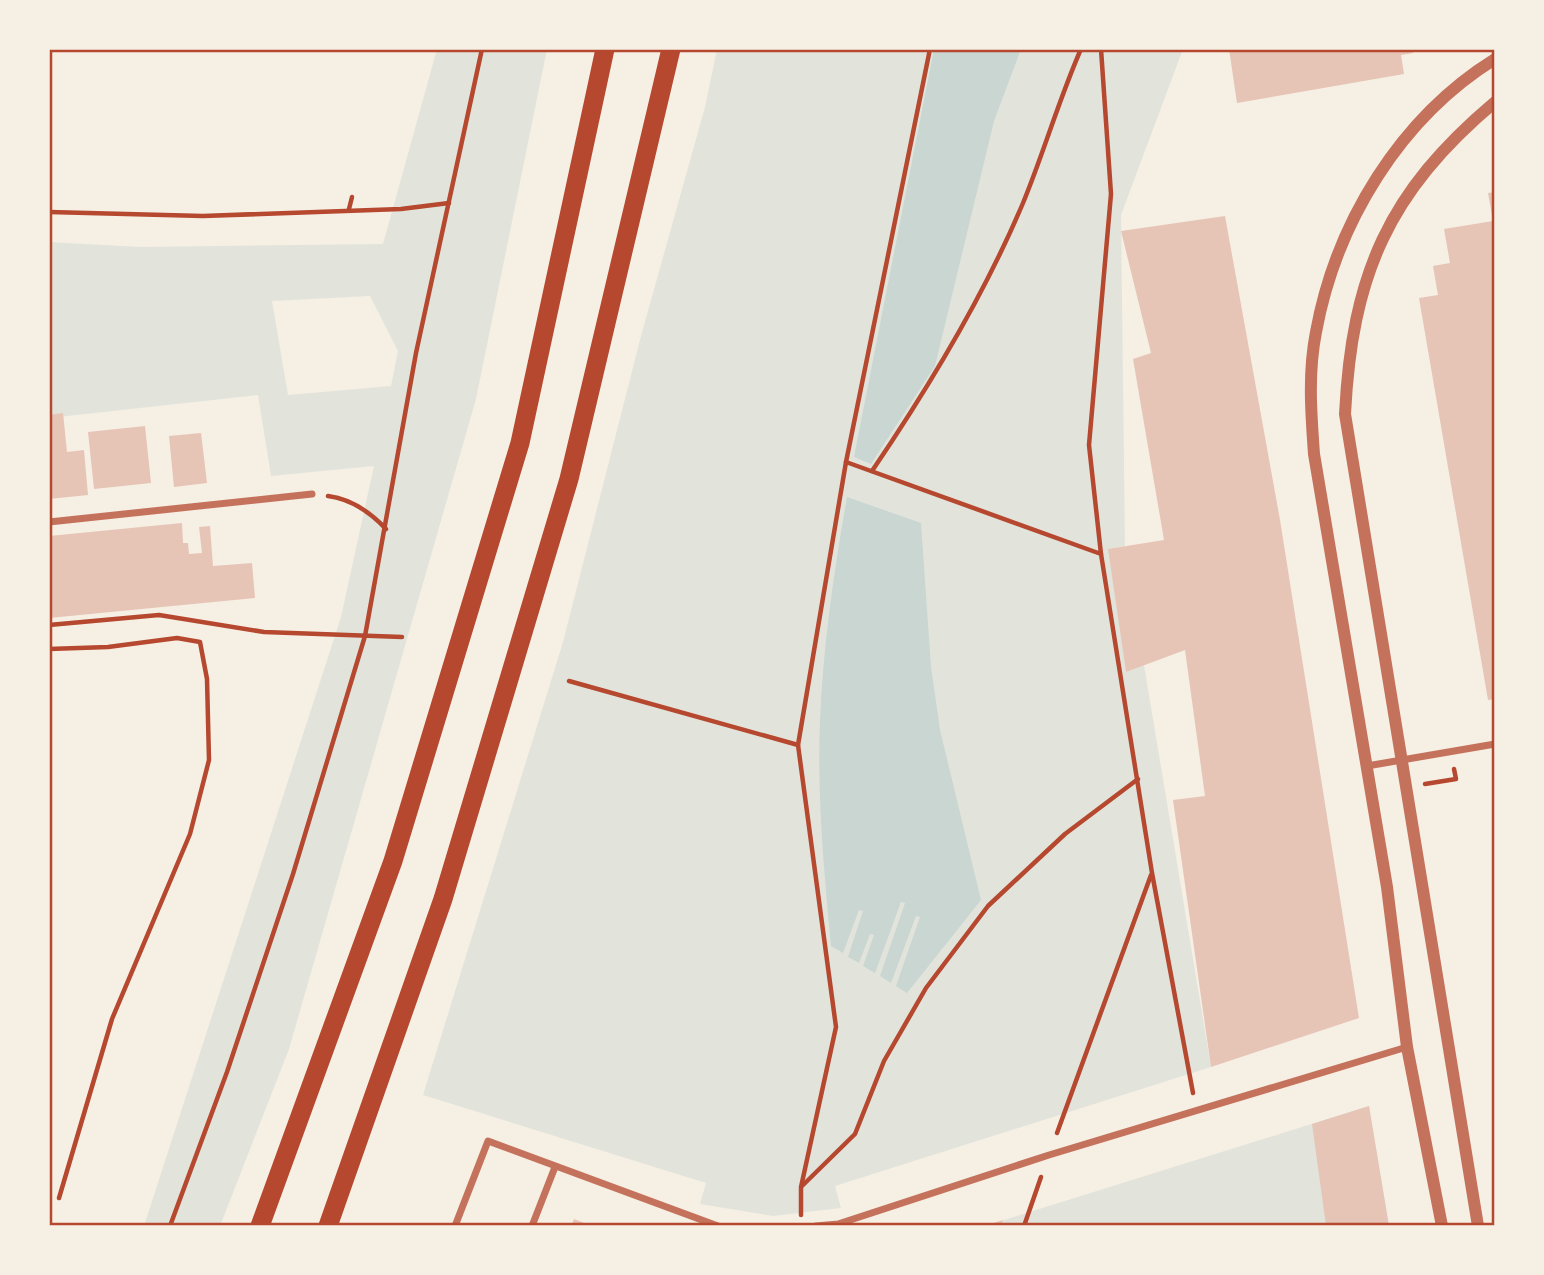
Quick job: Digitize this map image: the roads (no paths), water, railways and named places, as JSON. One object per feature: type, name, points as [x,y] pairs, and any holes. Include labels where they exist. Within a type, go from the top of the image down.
[{"type":"highway","points":[[260,1226],[393,861],[520,443],[605,49]]},
{"type":"highway","points":[[328,1226],[443,899],[569,479],[671,49]]},
{"type":"street","points":[[1442,1226],[1407,1047],[1387,887],[1314,454],[1310,394],[1315,333],[1329,278],[1350,225],[1384,167],[1424,116],[1473,73],[1495,60]]},
{"type":"street","points":[[1478,1226],[1345,414],[1348,358],[1358,302],[1374,256],[1396,212],[1458,133],[1495,102]]},
{"type":"street","points":[[49,522],[312,494]]},
{"type":"street","points":[[1367,766],[1495,744]]},
{"type":"street","points":[[816,1226],[838,1224],[1049,1155],[1407,1047]]},
{"type":"street","points":[[455,1226],[488,1141],[718,1226]]},
{"type":"street","points":[[532,1226],[555,1167]]}]
